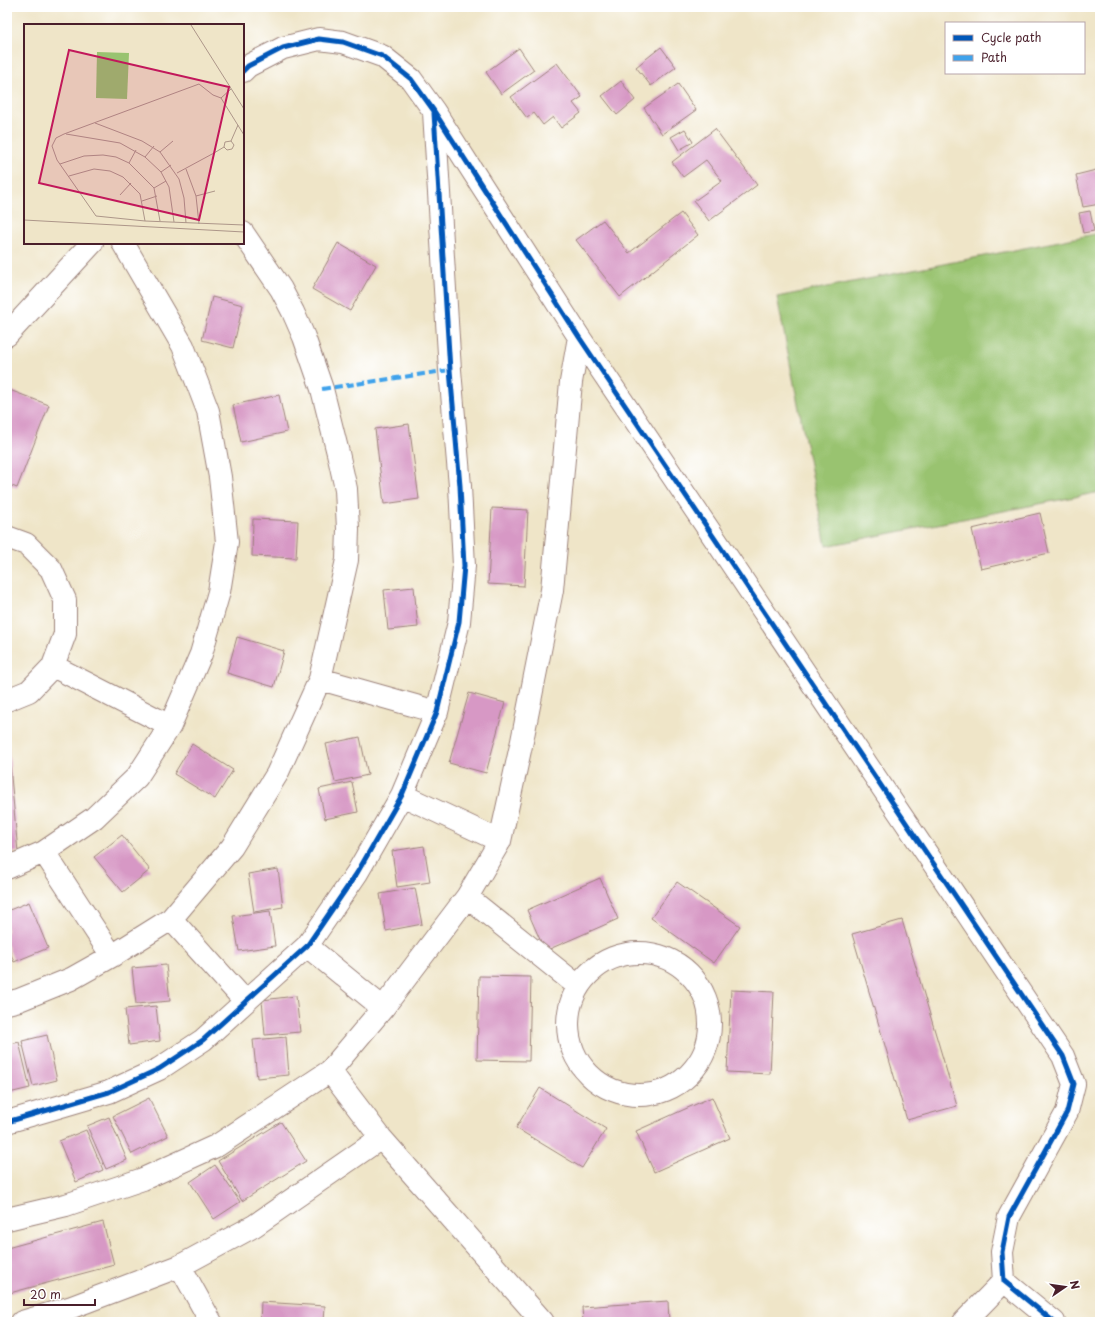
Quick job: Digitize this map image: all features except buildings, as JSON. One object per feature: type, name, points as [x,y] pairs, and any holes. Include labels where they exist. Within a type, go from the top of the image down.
[{"type":"street","points":[[244,70],[248,66],[283,48],[319,39],[343,42],[382,56],[411,79],[434,111],[579,337],[1063,1056],[1074,1084],[1067,1112],[1009,1217],[1002,1252],[1004,1281],[1054,1322]]},
{"type":"street","points":[[7,1122],[109,1092],[159,1069],[203,1040],[307,946],[357,873],[402,795],[437,712],[459,622],[464,566],[460,486],[450,370],[434,111]]},
{"type":"street","points":[[7,1004],[71,979],[112,956],[171,919],[232,848],[277,774],[320,679],[347,560],[348,529],[346,489],[322,390],[304,337],[281,289],[244,234]]},
{"type":"street","points":[[7,335],[91,244]]},
{"type":"street","points":[[7,868],[44,852],[94,818],[137,777],[170,726],[201,654],[219,592],[227,542],[220,477],[208,412],[183,346],[124,244]]},
{"type":"street","points":[[7,1219],[66,1205],[143,1179],[218,1145],[330,1071],[383,1008],[467,897],[500,841],[522,741],[552,590],[572,382],[579,337]]},
{"type":"street","points":[[7,537],[26,544],[51,568],[65,600],[65,634],[53,666],[29,691],[7,700]]},
{"type":"street","points":[[53,666],[170,726]]},
{"type":"street","points":[[320,679],[437,712]]},
{"type":"street","points":[[402,795],[500,841]]},
{"type":"street","points":[[44,852],[112,956]]},
{"type":"street","points":[[467,897],[578,986]]},
{"type":"street","points":[[171,919],[245,1001]]},
{"type":"street","points":[[307,946],[383,1008]]},
{"type":"street","points":[[651,953],[677,963],[697,982],[709,1008],[710,1036],[700,1062],[681,1083],[655,1094],[627,1095],[601,1085],[581,1066],[570,1040],[569,1012],[578,986],[598,966],[623,954],[651,953]]},
{"type":"street","points":[[330,1071],[381,1138],[543,1322]]},
{"type":"street","points":[[22,1322],[72,1307],[180,1266],[254,1226],[381,1138]]},
{"type":"street","points":[[180,1266],[211,1322]]},
{"type":"street","points":[[964,1322],[1004,1281]]},
{"type":"green space","points":[[1100,233],[1100,492],[826,546],[777,297]]},
{"type":"marked path","points":[[322,389],[450,370]]},
{"type":"cycle path","points":[[244,70],[248,66],[283,48],[319,39],[343,42],[382,56],[411,79],[434,111],[579,337],[1063,1056],[1074,1084],[1067,1112],[1009,1217],[1002,1252],[1004,1281],[1054,1322]]},
{"type":"cycle path","points":[[7,1122],[109,1092],[159,1069],[203,1040],[307,946],[357,873],[402,795],[437,712],[459,622],[464,566],[460,486],[450,370],[434,113]]}]
